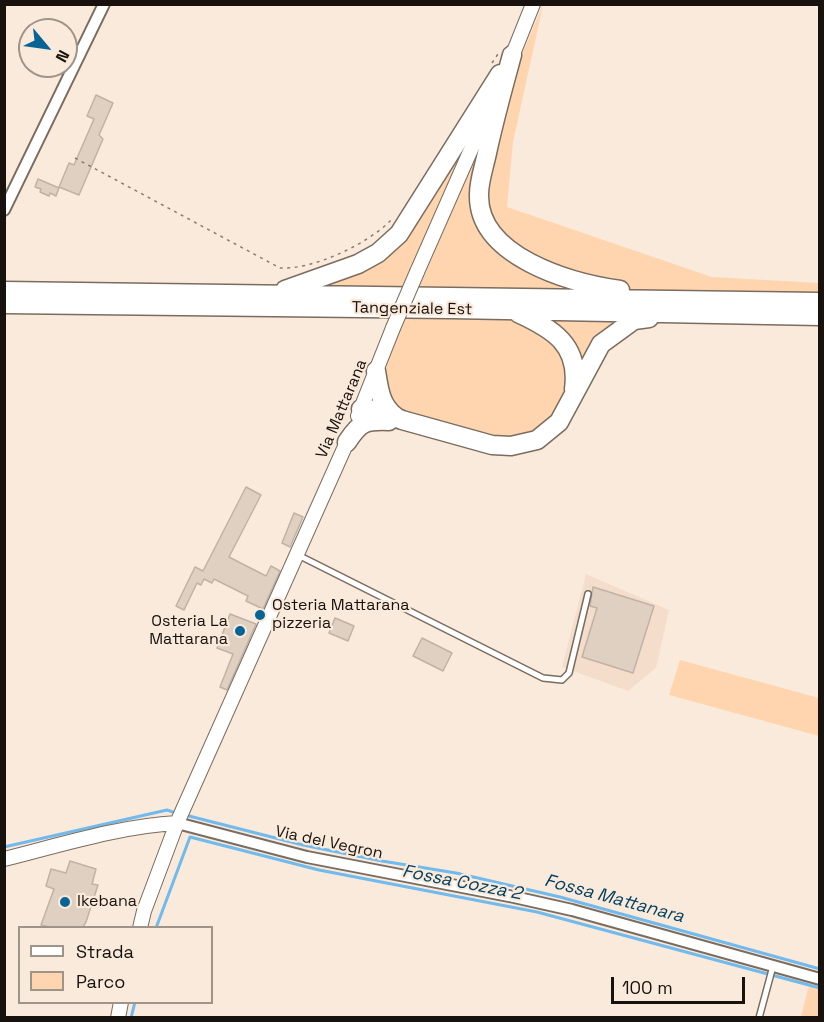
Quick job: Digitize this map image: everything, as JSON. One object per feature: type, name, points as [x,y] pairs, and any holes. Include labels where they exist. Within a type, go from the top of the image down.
[{"type":"highway","points":[[276,294],[358,264],[378,253],[399,234],[436,178],[507,51]]},
{"type":"highway","points":[[507,51],[479,195],[480,208],[495,238],[518,257],[557,274],[599,287],[688,300]]},
{"type":"highway","name":"Tangenziale Est","points":[[4,291],[819,302]]},
{"type":"highway","name":"Tangenziale Est","points":[[4,304],[819,316]]},
{"type":"highway","points":[[511,310],[546,326],[566,347],[575,370],[573,396]]},
{"type":"highway","points":[[347,442],[368,415],[379,410],[402,420],[492,445],[511,446],[537,440],[559,422],[601,344],[634,320],[716,314]]},
{"type":"highway","points":[[376,371],[383,402],[393,415],[402,420]]},
{"type":"street","points":[[4,210],[104,4]]},
{"type":"street","name":"Via Mattarana","points":[[368,415],[376,371],[393,328],[507,51],[533,4]]},
{"type":"street","name":"Via Mattarana","points":[[140,926],[177,824],[347,442]]},
{"type":"street","name":"Via del Vegron","points":[[4,859],[158,824],[177,824],[307,857],[572,910],[819,979]]},
{"type":"lane","points":[[296,554],[543,678],[553,680],[562,680],[569,673],[588,594]]},
{"type":"lane","points":[[759,1017],[773,966]]},
{"type":"path","points":[[489,68],[507,51]]},
{"type":"path","points":[[75,158],[280,268],[303,266],[347,250],[368,240],[394,217]]},
{"type":"shaded area","points":[[586,574],[669,610],[656,668],[628,691],[562,667]]},
{"type":"green space","points":[[543,5],[513,142],[507,207],[712,277],[819,283],[819,294],[621,290],[561,272],[507,241],[490,212],[487,194],[489,165],[509,84]]},
{"type":"green space","points":[[474,123],[402,291],[320,287],[369,269],[407,236],[432,200]]},
{"type":"green space","points":[[489,125],[477,209],[555,280],[560,286],[559,290],[418,290]]},
{"type":"green space","points":[[405,315],[520,320],[538,326],[567,360],[567,400],[539,434],[501,441],[392,409],[383,375]]},
{"type":"green space","points":[[553,318],[617,322],[584,364],[550,320]]},
{"type":"green space","points":[[680,660],[819,698],[819,736],[669,695]]},
{"type":"green space","points":[[809,985],[819,988],[819,1017],[801,1017]]},
{"type":"building","points":[[96,95],[113,103],[99,135],[103,139],[79,195],[59,187],[69,163],[74,165],[94,119],[87,116]]},
{"type":"building","points":[[38,179],[59,188],[56,196],[40,192],[41,189],[35,187]]},
{"type":"building","points":[[246,487],[261,495],[229,557],[266,576],[271,566],[280,571],[263,609],[246,601],[248,596],[214,579],[212,583],[204,579],[201,585],[197,583],[184,610],[176,606],[195,567],[203,571]]},
{"type":"building","points":[[294,513],[303,517],[290,547],[282,543]]},
{"type":"building","points":[[593,587],[654,606],[633,673],[582,657],[597,608],[590,606]]},
{"type":"building","points":[[230,614],[256,624],[227,690],[220,687],[233,654],[217,648]]},
{"type":"building","points":[[335,618],[354,626],[348,641],[329,633]]},
{"type":"building","points":[[422,638],[452,653],[443,671],[413,656]]},
{"type":"building","points":[[70,861],[96,869],[92,884],[98,885],[86,922],[84,926],[41,925],[54,889],[46,886],[51,869],[66,873]]},
{"type":"waterway","name":"Fossa Mattanara","points":[[4,847],[167,810],[173,812]]},
{"type":"waterway","name":"Fossa Mattanara","points":[[189,816],[303,845],[456,873],[560,897],[820,969]]},
{"type":"waterway","name":"Fossa Cozza 2","points":[[157,926],[190,837],[319,870],[537,912],[820,988]]},
{"type":"waterway","name":"Fossa Cozza 2","points":[[131,1018],[134,1004]]},
{"type":"place","name":"Osteria Mattarana pizzeria","points":[[260,615]]},
{"type":"place","name":"Osteria La Mattarana","points":[[240,631]]},
{"type":"place","name":"Ikebana","points":[[65,902]]}]
